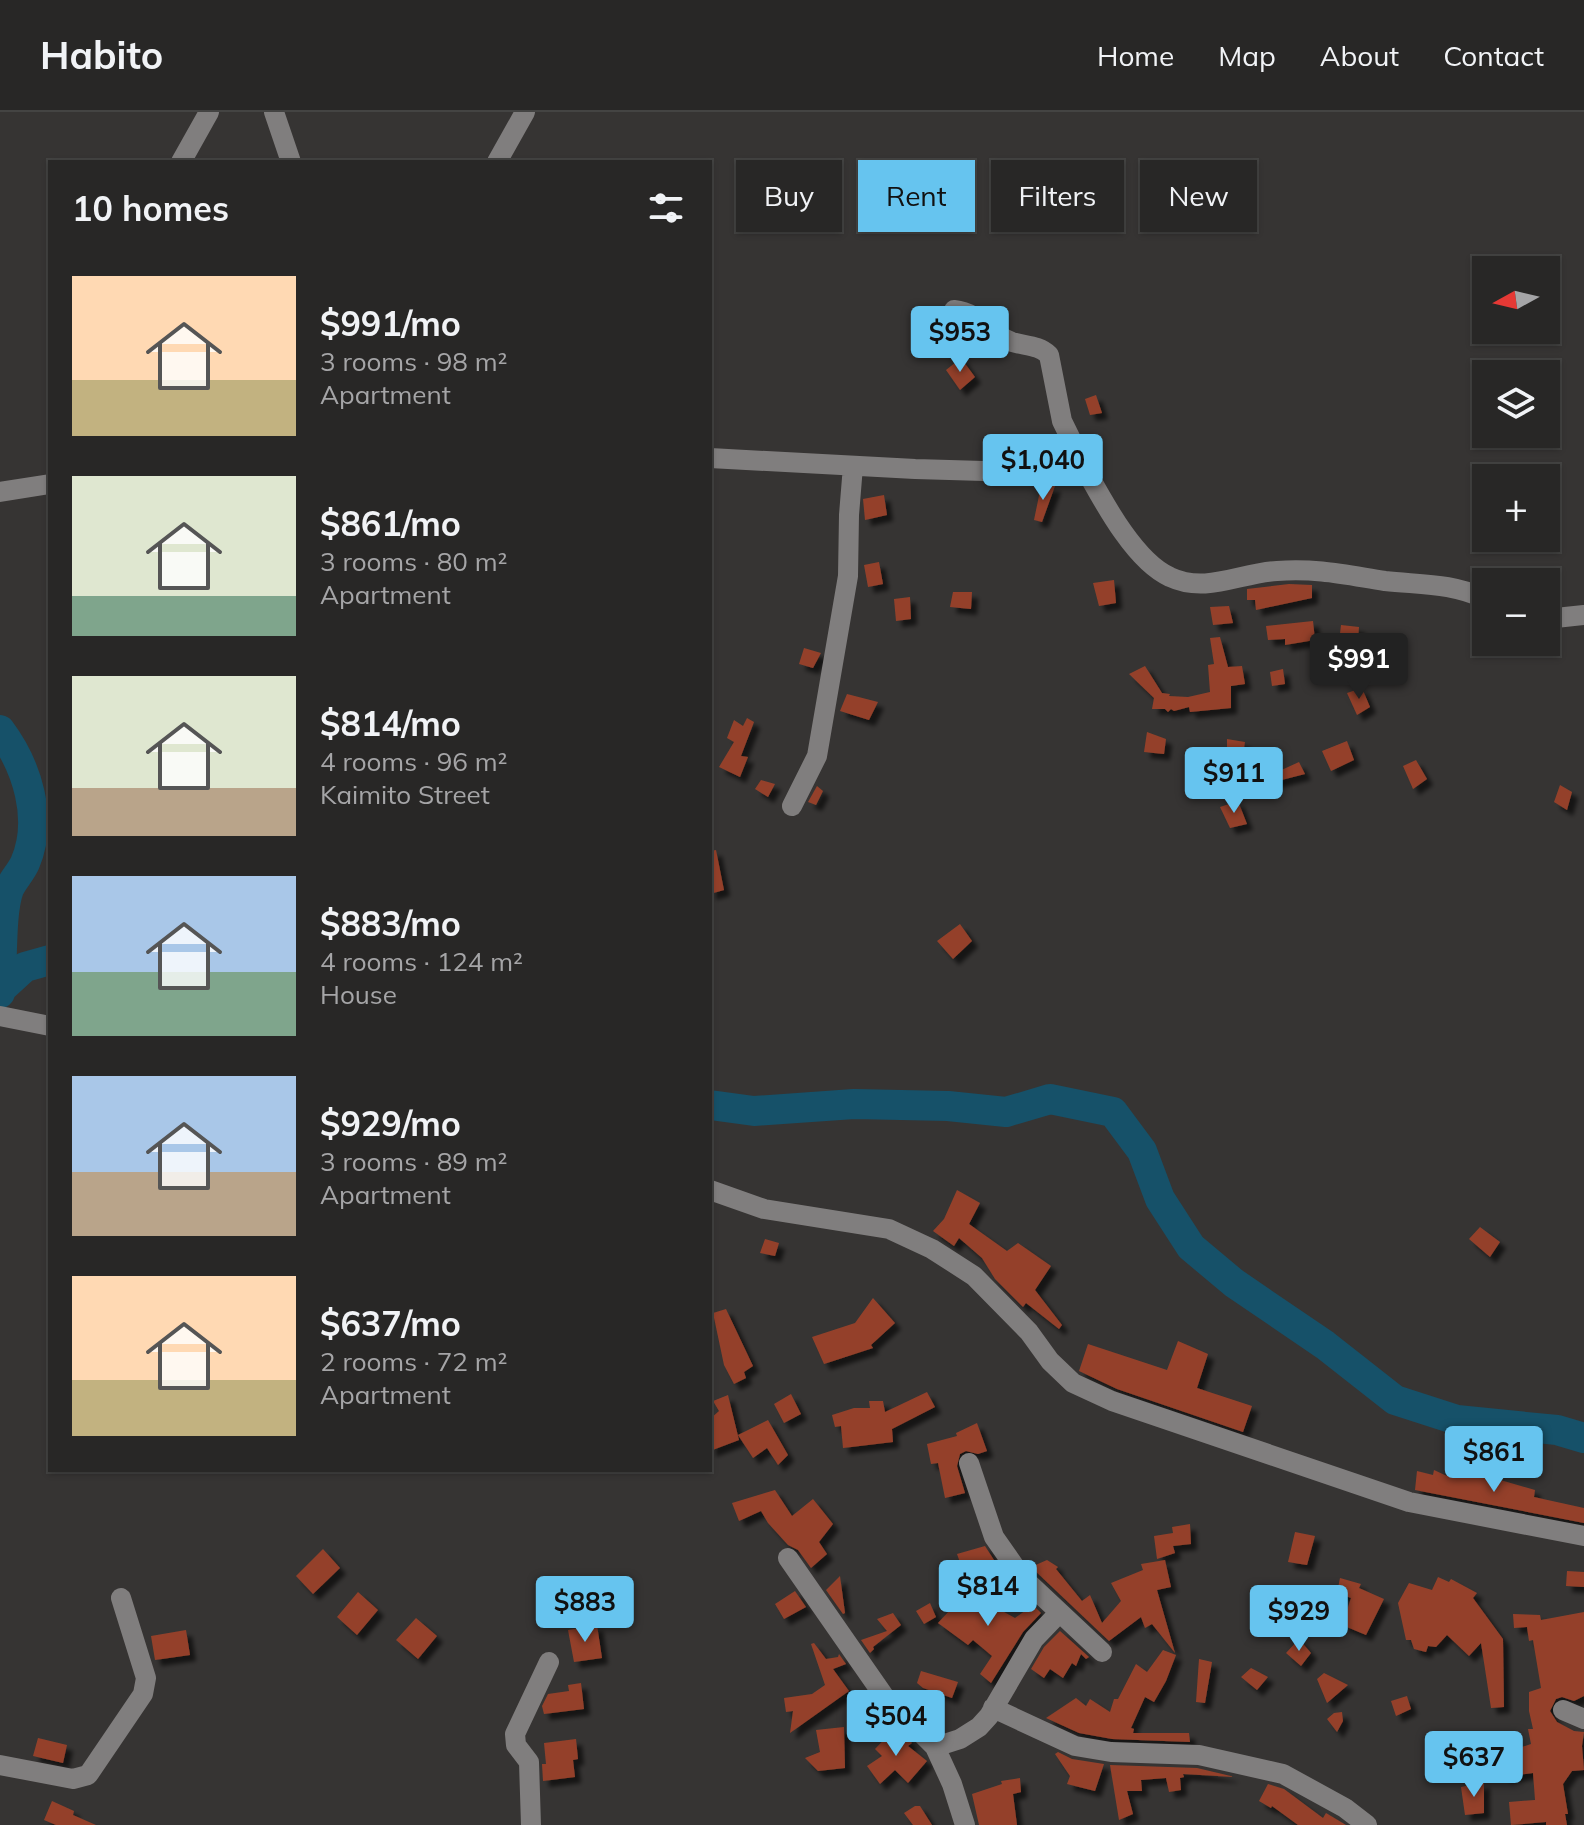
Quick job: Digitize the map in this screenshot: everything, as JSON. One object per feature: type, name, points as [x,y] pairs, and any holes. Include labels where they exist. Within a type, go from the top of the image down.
[{"type":"street","points":[[182,160],[209,112]]},
{"type":"street","points":[[274,112],[290,160]]},
{"type":"street","points":[[498,160],[525,112]]},
{"type":"street","points":[[954,310],[972,313],[999,336],[1044,350],[1049,355],[1062,421],[1088,474],[1114,520],[1151,564],[1170,577],[1201,585],[1272,571],[1313,569],[1387,581],[1461,588],[1472,593]]},
{"type":"street","points":[[712,458],[1088,474]]},
{"type":"street","points":[[792,806],[817,756],[848,576],[853,466]]},
{"type":"street","points":[[0,492],[48,484]]},
{"type":"street","points":[[1560,618],[1584,615]]},
{"type":"street","points":[[0,1016],[48,1026]]},
{"type":"street","points":[[712,1191],[764,1209],[889,1229],[932,1249],[974,1276],[1073,1383],[1112,1401],[1409,1502],[1584,1536]]},
{"type":"street","points":[[969,1463],[994,1537],[1022,1577],[1102,1652]]},
{"type":"street","points":[[788,1558],[884,1696],[935,1747],[952,1784],[965,1825]]},
{"type":"street","points":[[0,1765],[73,1779],[88,1775],[143,1694],[146,1678],[121,1598]]},
{"type":"street","points":[[935,1747],[960,1739],[979,1727],[1034,1639],[1059,1613]]},
{"type":"street","points":[[531,1825],[529,1762],[516,1745],[515,1734],[549,1662]]},
{"type":"street","points":[[993,1708],[1075,1746],[1111,1752],[1199,1755],[1283,1774],[1345,1808],[1367,1825]]},
{"type":"street","points":[[1563,1710],[1584,1719]]},
{"type":"building","points":[[961,358],[975,377],[960,390],[946,370]]},
{"type":"building","points":[[1096,395],[1102,413],[1090,415],[1085,399]]},
{"type":"building","points":[[1041,486],[1055,486],[1042,522],[1034,520]]},
{"type":"building","points":[[884,495],[887,515],[865,520],[863,499]]},
{"type":"building","points":[[879,562],[883,584],[868,587],[864,565]]},
{"type":"building","points":[[1114,580],[1116,603],[1099,606],[1093,583]]},
{"type":"building","points":[[1289,584],[1312,585],[1312,598],[1256,610],[1255,600],[1247,600],[1247,589]]},
{"type":"building","points":[[953,592],[972,592],[971,609],[950,607]]},
{"type":"building","points":[[910,597],[911,619],[896,621],[894,599]]},
{"type":"building","points":[[1229,606],[1233,623],[1213,625],[1210,607]]},
{"type":"building","points":[[1313,621],[1315,640],[1285,645],[1285,639],[1268,640],[1266,626]]},
{"type":"building","points":[[1341,625],[1359,627],[1357,653],[1338,651]]},
{"type":"building","points":[[1220,637],[1228,667],[1242,666],[1245,684],[1231,686],[1231,708],[1190,712],[1189,707],[1168,712],[1152,709],[1154,698],[1129,674],[1145,666],[1162,693],[1169,696],[1188,697],[1210,692],[1208,665],[1214,664],[1210,638]]},
{"type":"building","points":[[804,648],[821,653],[813,668],[799,664]]},
{"type":"building","points":[[1283,669],[1285,684],[1272,686],[1270,672]]},
{"type":"building","points":[[1362,688],[1370,707],[1357,715],[1347,693]]},
{"type":"building","points":[[847,694],[878,702],[869,720],[840,711]]},
{"type":"building","points":[[747,718],[754,722],[741,756],[748,757],[740,777],[719,767],[734,742],[727,738],[734,720],[743,726]]},
{"type":"building","points":[[1147,732],[1166,739],[1164,754],[1144,752]]},
{"type":"building","points":[[1227,739],[1245,742],[1241,769],[1227,765]]},
{"type":"building","points":[[1347,741],[1354,760],[1331,771],[1322,751]]},
{"type":"building","points":[[1416,760],[1427,779],[1413,789],[1403,766]]},
{"type":"building","points":[[1299,762],[1305,774],[1266,784],[1264,778]]},
{"type":"building","points":[[761,780],[775,784],[768,797],[755,789]]},
{"type":"building","points":[[1560,785],[1572,792],[1567,810],[1554,802]]},
{"type":"building","points":[[817,786],[823,791],[816,805],[808,802]]},
{"type":"building","points":[[1238,801],[1247,824],[1230,828],[1220,807]]},
{"type":"building","points":[[716,850],[724,890],[712,893],[712,851]]},
{"type":"building","points":[[960,924],[972,941],[953,959],[937,941]]},
{"type":"building","points":[[957,1190],[980,1203],[969,1224],[1007,1251],[1018,1243],[1051,1266],[1035,1290],[1062,1325],[1059,1329],[1026,1303],[1023,1307],[995,1279],[982,1258],[959,1238],[954,1246],[933,1231],[944,1219]]},
{"type":"building","points":[[1480,1227],[1500,1242],[1490,1257],[1469,1239]]},
{"type":"building","points":[[765,1239],[779,1243],[775,1256],[760,1253]]},
{"type":"building","points":[[873,1298],[895,1323],[871,1345],[873,1348],[824,1364],[812,1337],[855,1323]]},
{"type":"building","points":[[726,1309],[753,1366],[744,1372],[746,1378],[734,1384],[724,1365],[713,1313]]},
{"type":"building","points":[[1178,1341],[1208,1354],[1197,1388],[1252,1406],[1243,1432],[1117,1389],[1079,1371],[1088,1344],[1167,1370]]},
{"type":"building","points":[[927,1392],[935,1407],[892,1429],[893,1442],[843,1448],[841,1426],[835,1427],[832,1415],[854,1408],[870,1408],[869,1401],[883,1401],[885,1412]]},
{"type":"building","points":[[791,1394],[801,1414],[784,1423],[774,1404]]},
{"type":"building","points":[[728,1395],[739,1440],[712,1450],[712,1417],[719,1411],[713,1401]]},
{"type":"building","points":[[768,1420],[788,1455],[778,1465],[767,1448],[753,1458],[738,1435]]},
{"type":"building","points":[[977,1423],[987,1451],[960,1454],[957,1466],[965,1493],[945,1498],[938,1463],[931,1464],[927,1444],[957,1436],[956,1433]]},
{"type":"building","points":[[1460,1468],[1473,1469],[1473,1472],[1535,1490],[1534,1497],[1584,1508],[1584,1523],[1415,1490],[1417,1471],[1433,1475],[1434,1470],[1447,1476],[1447,1470],[1459,1478]]},
{"type":"building","points":[[775,1490],[792,1516],[813,1499],[833,1524],[819,1542],[827,1554],[811,1568],[798,1550],[788,1545],[768,1523],[761,1511],[739,1521],[732,1503]]},
{"type":"building","points":[[1190,1524],[1191,1544],[1173,1546],[1175,1553],[1157,1559],[1154,1536],[1173,1533],[1172,1527]]},
{"type":"building","points":[[1295,1532],[1315,1536],[1307,1565],[1288,1562]]},
{"type":"building","points":[[985,1546],[994,1560],[963,1571],[957,1554]]},
{"type":"building","points":[[323,1549],[340,1568],[313,1594],[296,1576]]},
{"type":"building","points":[[1047,1560],[1058,1567],[1056,1569],[1082,1601],[1090,1595],[1102,1623],[1121,1601],[1111,1583],[1143,1570],[1141,1564],[1165,1560],[1171,1587],[1157,1590],[1175,1653],[1152,1624],[1145,1628],[1141,1617],[1109,1641],[1031,1567]]},
{"type":"building","points":[[1567,1571],[1584,1572],[1584,1587],[1566,1586]]},
{"type":"building","points":[[840,1576],[845,1613],[843,1614],[826,1590]]},
{"type":"building","points":[[1438,1577],[1449,1582],[1451,1579],[1477,1593],[1473,1598],[1503,1639],[1504,1707],[1491,1708],[1481,1643],[1469,1656],[1447,1635],[1436,1647],[1428,1646],[1426,1652],[1414,1649],[1411,1640],[1406,1640],[1398,1603],[1409,1583],[1432,1590]]},
{"type":"building","points":[[1340,1578],[1361,1584],[1359,1588],[1384,1599],[1366,1635],[1342,1625],[1351,1598],[1337,1593]]},
{"type":"building","points":[[990,1587],[995,1607],[1015,1618],[1033,1605],[1041,1613],[1023,1632],[991,1683],[980,1674],[992,1656],[973,1640],[968,1645],[938,1623],[950,1610]]},
{"type":"building","points":[[795,1591],[806,1607],[784,1619],[775,1604]]},
{"type":"building","points":[[358,1592],[378,1610],[357,1635],[337,1617]]},
{"type":"building","points":[[930,1603],[936,1617],[924,1624],[916,1611]]},
{"type":"building","points":[[1584,1612],[1584,1696],[1574,1701],[1562,1697],[1556,1699],[1550,1711],[1557,1722],[1574,1731],[1584,1732],[1584,1770],[1572,1771],[1563,1784],[1567,1825],[1546,1825],[1546,1822],[1511,1825],[1509,1802],[1535,1800],[1533,1773],[1504,1777],[1501,1754],[1531,1744],[1528,1729],[1533,1729],[1529,1692],[1541,1688],[1533,1640],[1529,1641],[1527,1627],[1514,1628],[1513,1614],[1540,1615],[1541,1620]]},
{"type":"building","points":[[893,1613],[901,1625],[873,1647],[870,1653],[861,1640],[887,1631],[877,1619]]},
{"type":"building","points":[[416,1618],[437,1636],[418,1659],[396,1640]]},
{"type":"building","points":[[597,1625],[602,1658],[574,1662],[568,1630]]},
{"type":"building","points":[[186,1630],[190,1655],[155,1660],[151,1636]]},
{"type":"building","points":[[1060,1631],[1089,1657],[1086,1659],[1081,1654],[1076,1666],[1072,1663],[1063,1678],[1050,1669],[1044,1678],[1031,1669],[1044,1647]]},
{"type":"building","points":[[1299,1639],[1311,1653],[1301,1666],[1286,1653]]},
{"type":"building","points":[[814,1643],[826,1659],[838,1657],[839,1654],[846,1664],[833,1669],[849,1691],[790,1733],[793,1711],[786,1712],[784,1698],[812,1694],[825,1685],[811,1644]]},
{"type":"building","points":[[1163,1650],[1176,1655],[1166,1681],[1154,1702],[1145,1697],[1131,1728],[1134,1729],[1133,1733],[1189,1733],[1190,1742],[1112,1739],[1079,1733],[1046,1718],[1076,1698],[1086,1706],[1090,1699],[1110,1712],[1114,1699],[1118,1699],[1136,1664],[1147,1672]]},
{"type":"building","points":[[1199,1659],[1212,1662],[1205,1703],[1196,1702]]},
{"type":"building","points":[[1251,1668],[1268,1677],[1257,1690],[1241,1677]]},
{"type":"building","points":[[921,1671],[958,1682],[952,1698],[917,1683]]},
{"type":"building","points":[[1324,1673],[1348,1685],[1327,1703],[1317,1679]]},
{"type":"building","points":[[581,1683],[584,1709],[544,1714],[542,1706],[548,1694],[569,1691],[568,1685]]},
{"type":"building","points":[[1407,1696],[1411,1709],[1396,1716],[1391,1701]]},
{"type":"building","points":[[870,1698],[880,1711],[874,1717],[861,1702]]},
{"type":"building","points":[[1342,1712],[1343,1721],[1337,1732],[1327,1719],[1334,1713]]},
{"type":"building","points":[[844,1727],[845,1768],[818,1771],[805,1758],[820,1752],[816,1730]]},
{"type":"building","points":[[896,1727],[912,1743],[908,1746],[927,1761],[908,1783],[895,1770],[880,1784],[867,1766],[882,1756],[875,1749]]},
{"type":"building","points":[[1440,1732],[1457,1740],[1471,1734],[1480,1754],[1450,1771],[1430,1766]]},
{"type":"building","points":[[38,1738],[67,1745],[63,1763],[33,1756]]},
{"type":"building","points":[[576,1739],[578,1759],[573,1760],[575,1777],[543,1781],[542,1764],[546,1764],[544,1743]]},
{"type":"building","points":[[1058,1752],[1072,1759],[1104,1764],[1095,1791],[1067,1784],[1070,1776],[1055,1754]]},
{"type":"building","points":[[1110,1765],[1197,1768],[1235,1777],[1183,1774],[1184,1777],[1180,1778],[1181,1790],[1169,1792],[1166,1778],[1141,1780],[1142,1791],[1127,1791],[1133,1814],[1119,1820]]},
{"type":"building","points":[[1020,1778],[1021,1792],[1013,1794],[1017,1825],[979,1825],[972,1794],[1002,1784],[1001,1781]]},
{"type":"building","points":[[1484,1782],[1484,1813],[1465,1815],[1461,1787]]},
{"type":"building","points":[[1268,1784],[1284,1789],[1323,1818],[1326,1813],[1346,1825],[1298,1825],[1272,1806],[1259,1801]]},
{"type":"building","points":[[52,1801],[96,1825],[56,1825],[44,1820]]},
{"type":"building","points":[[920,1806],[932,1825],[913,1825],[904,1813]]},
{"type":"waterway","points":[[0,730],[25,776],[33,811],[33,829],[25,863],[6,899],[0,993]]},
{"type":"waterway","points":[[1,989],[25,967],[48,961]]},
{"type":"waterway","points":[[712,1105],[754,1111],[854,1104],[948,1106],[1006,1112],[1050,1099],[1113,1112],[1142,1151],[1160,1199],[1191,1247],[1234,1283],[1325,1345],[1395,1400],[1457,1420],[1557,1430],[1584,1438]]}]
